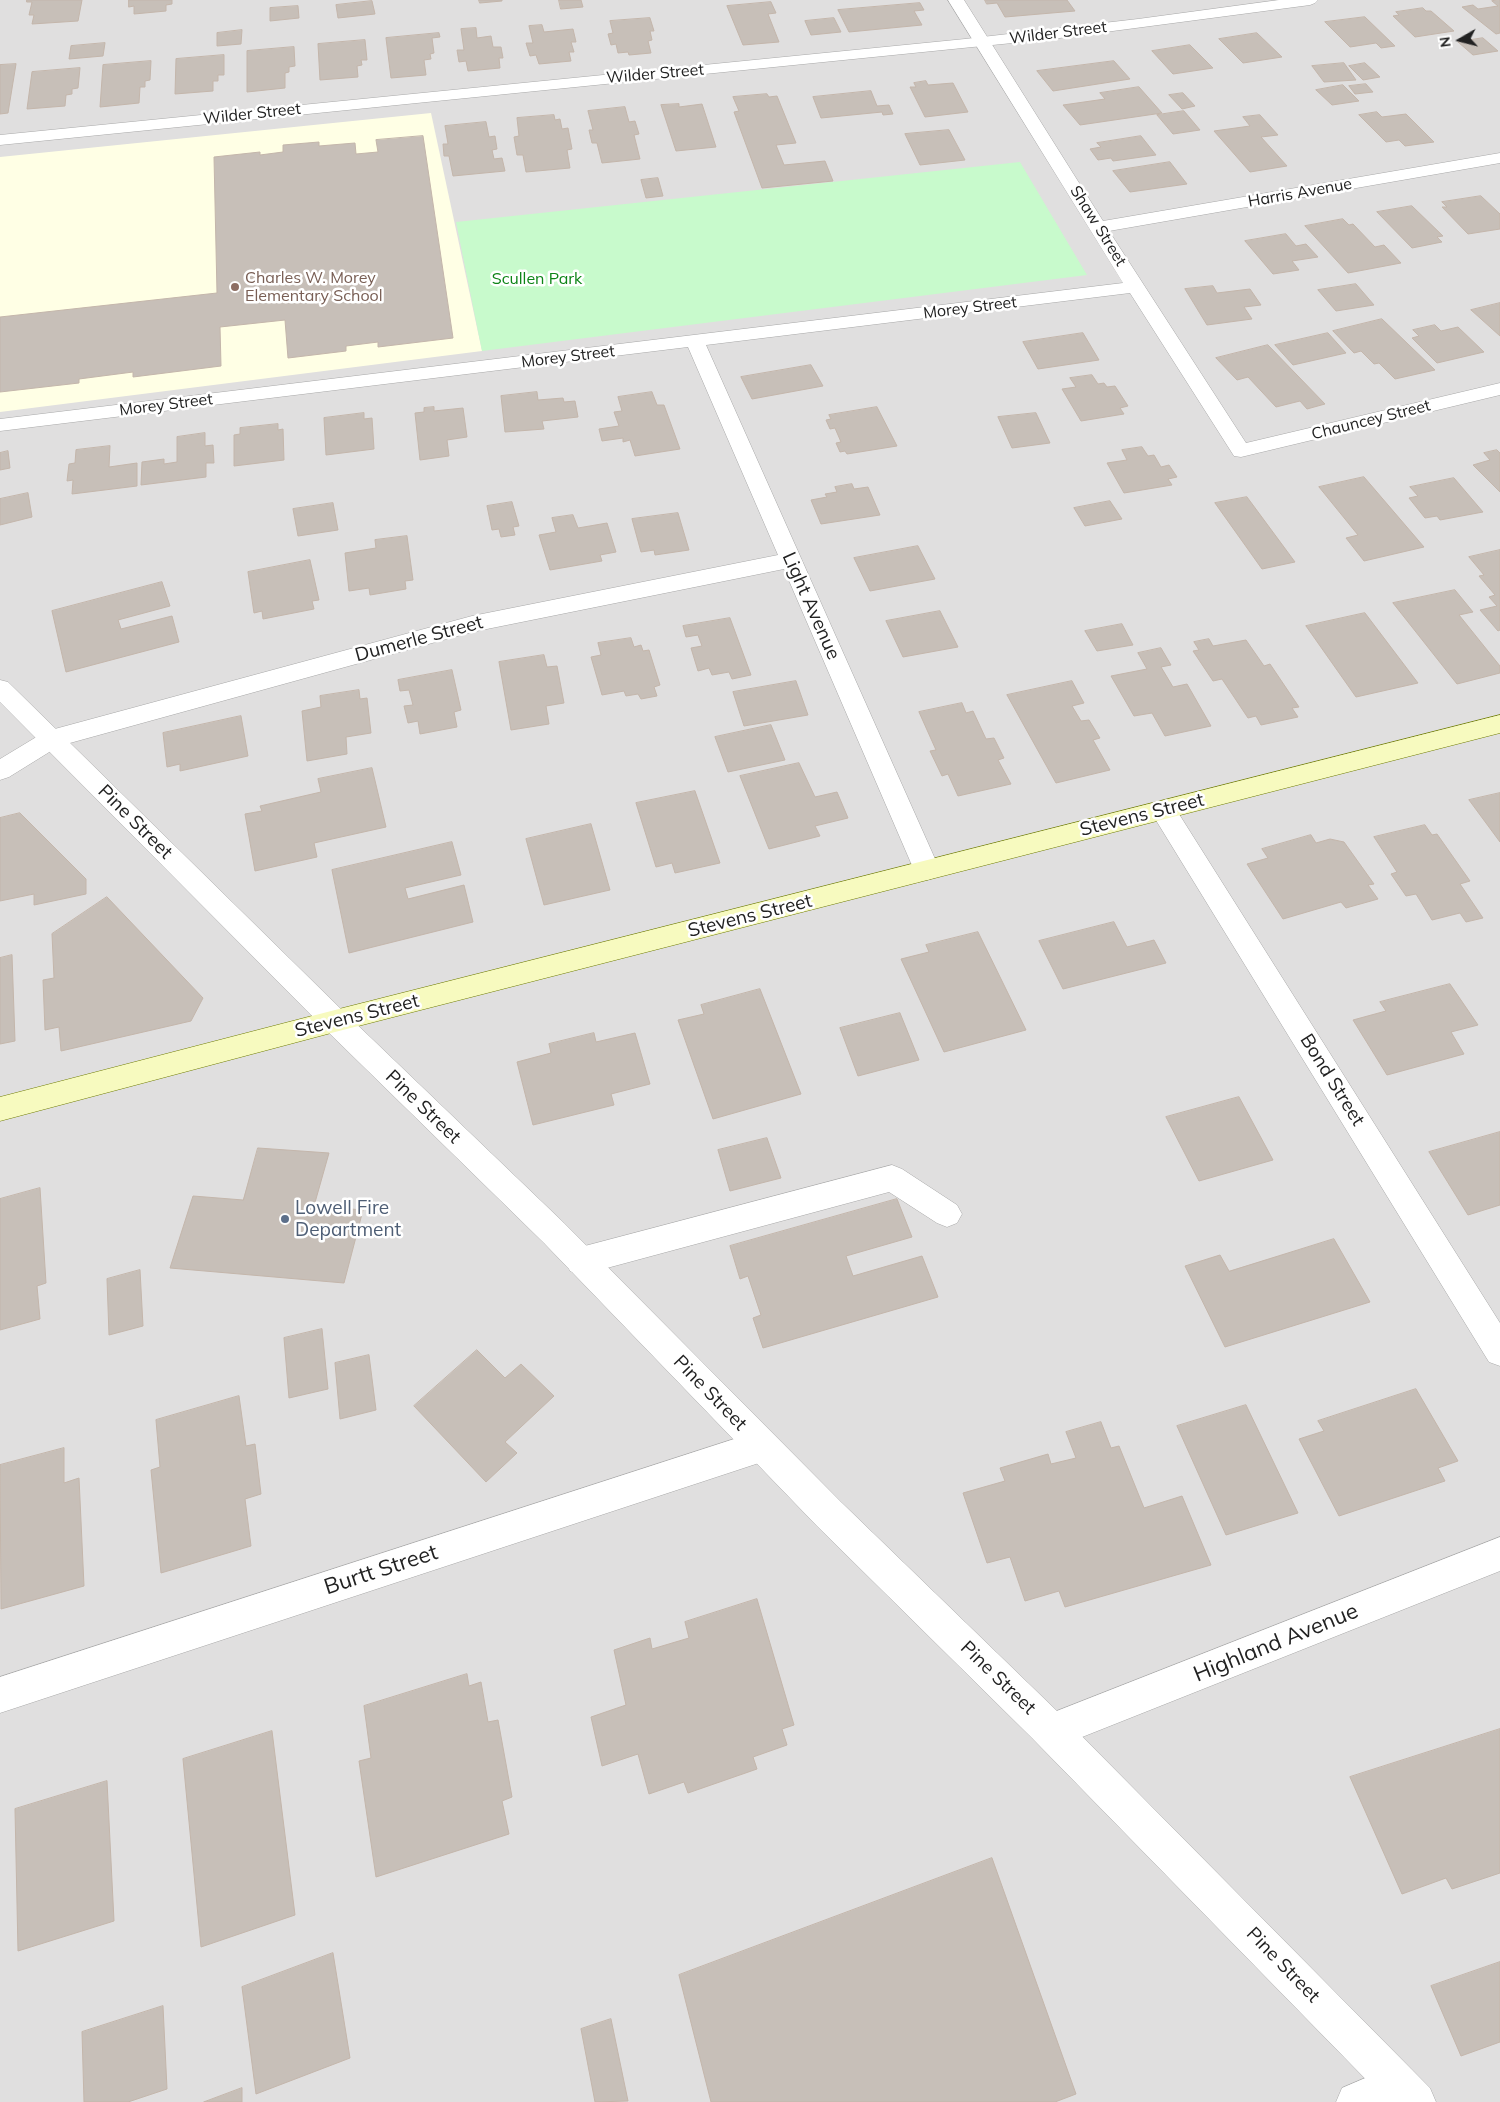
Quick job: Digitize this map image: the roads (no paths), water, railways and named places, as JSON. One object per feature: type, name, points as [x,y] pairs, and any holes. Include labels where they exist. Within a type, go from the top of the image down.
[{"type":"main road","name":"Stevens Street","points":[[0,1109],[335,1021],[1500,724]]},
{"type":"street","name":"Shaw Street","points":[[956,0],[1135,287],[1241,451]]},
{"type":"street","name":"Wilder Street","points":[[0,140],[542,84],[982,43],[1310,0]]},
{"type":"street","name":"Harris Avenue","points":[[1099,227],[1500,158]]},
{"type":"street","name":"Morey Street","points":[[0,425],[1135,287]]},
{"type":"street","name":"Light Avenue","points":[[694,342],[927,870]]},
{"type":"street","name":"Chauncey Street","points":[[1241,451],[1500,389]]},
{"type":"street","name":"Dumerle Street","points":[[0,771],[51,739],[472,624],[791,560]]},
{"type":"street","name":"Pine Street","points":[[0,688],[335,1021],[582,1261],[762,1446],[1052,1731],[1407,2093]]},
{"type":"street","name":"Bond Street","points":[[1163,810],[1500,1351]]},
{"type":"street","points":[[582,1261],[892,1178],[947,1214]]},
{"type":"street","name":"Burtt Street","points":[[0,1695],[762,1446]]},
{"type":"street","name":"Highland Avenue","points":[[1052,1731],[1500,1554]]},
{"type":"street","points":[[1356,2102],[1407,2093]]},
{"type":"place","name":"Charles W. Morey Elementary School","points":[[235,287]]},
{"type":"place","name":"Lowell Fire Department","points":[[285,1219]]},
{"type":"park label","name":"Scullen Park","points":[[537,279]]}]
